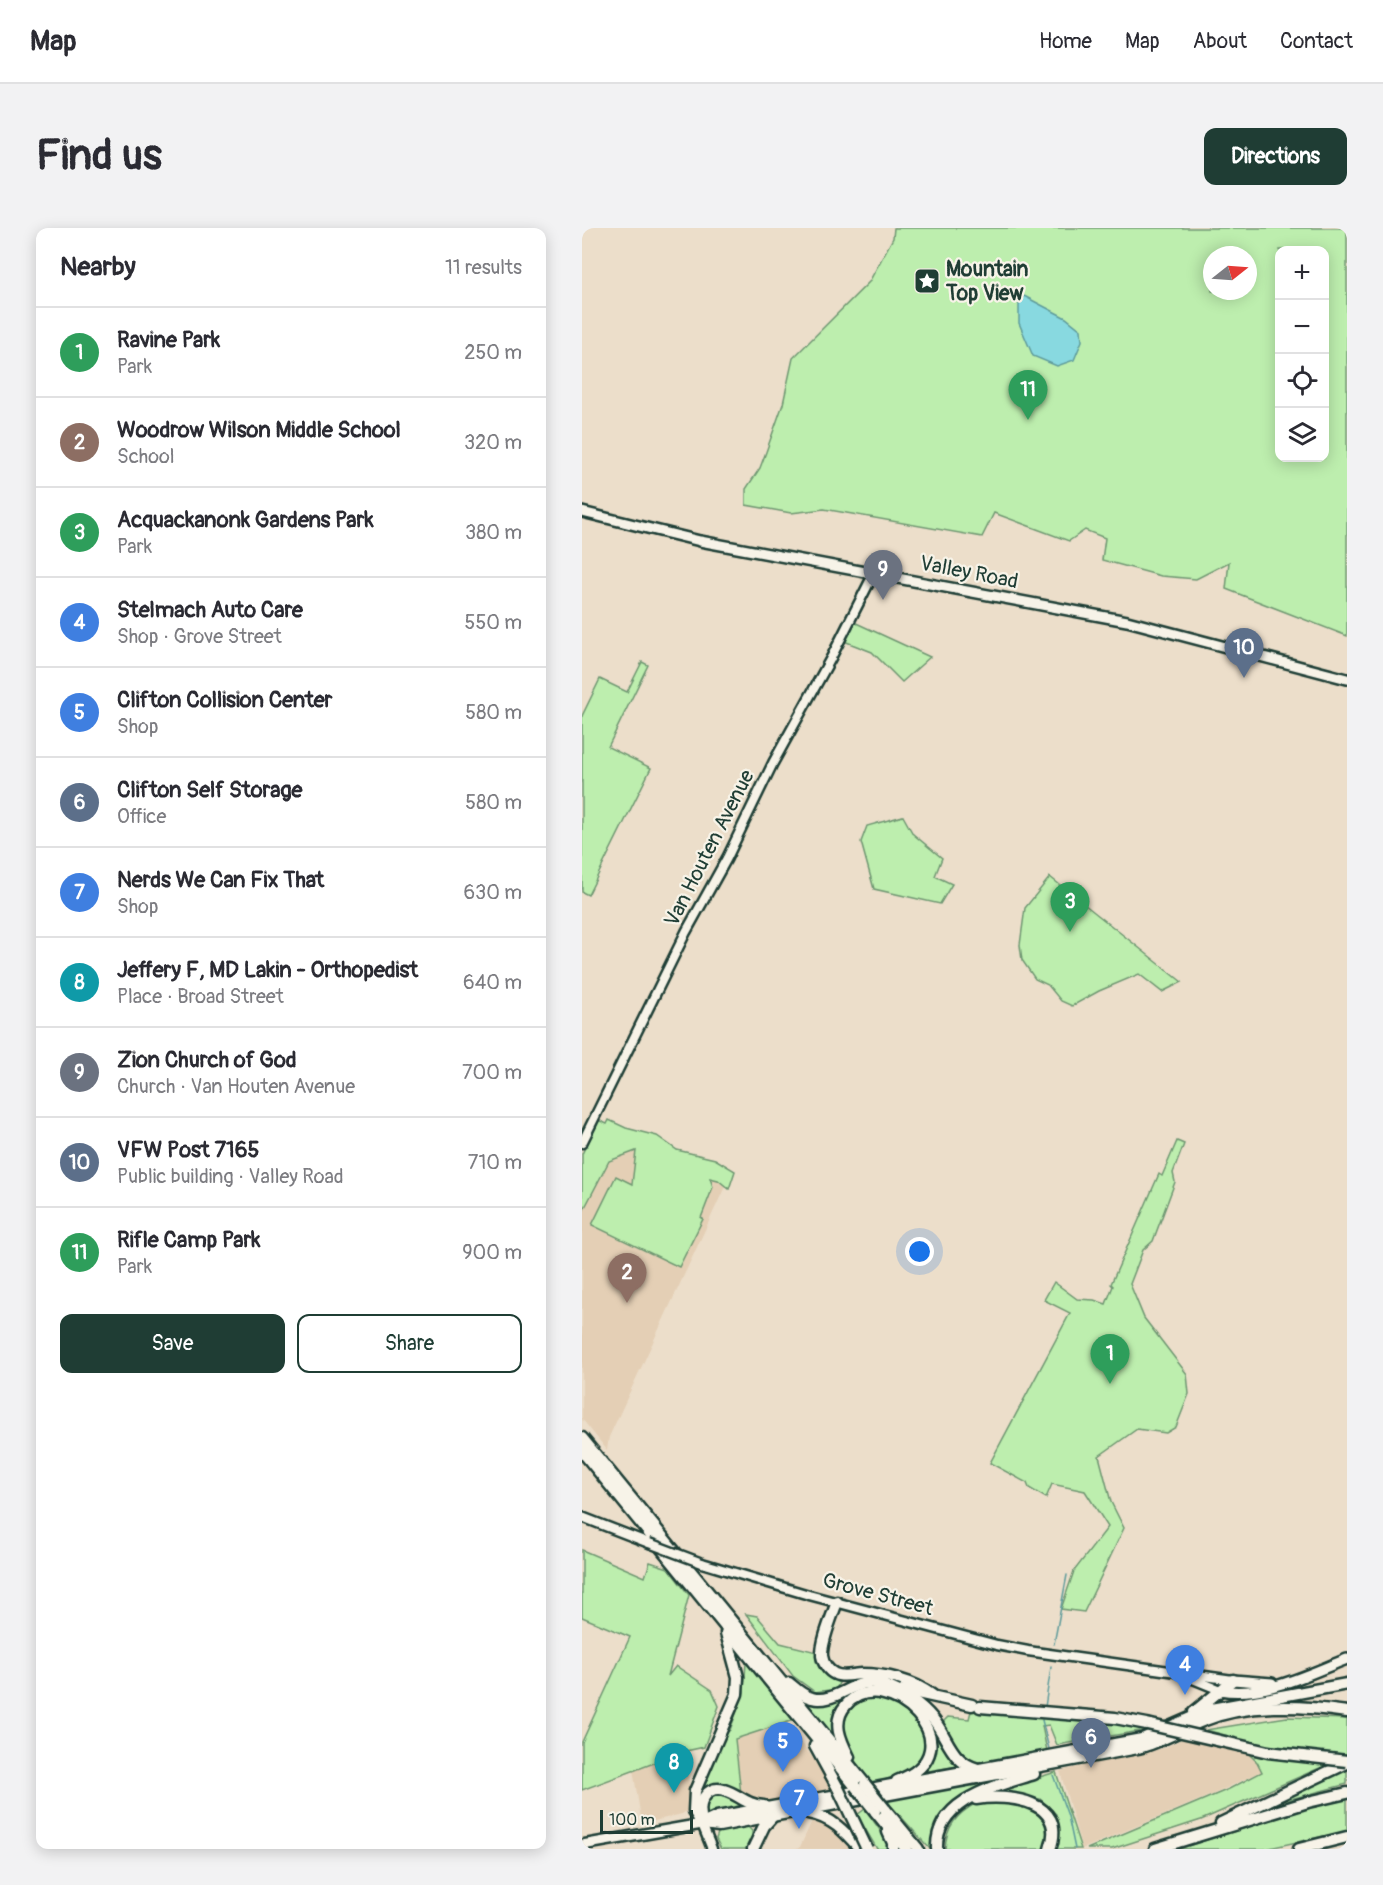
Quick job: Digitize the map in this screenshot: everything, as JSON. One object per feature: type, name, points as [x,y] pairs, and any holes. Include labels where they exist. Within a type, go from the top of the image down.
[{"type":"highway","points":[[582,1438],[857,1774]]},
{"type":"highway","points":[[582,1451],[779,1694],[864,1787]]},
{"type":"highway","points":[[837,1602],[822,1653],[825,1665],[830,1671],[842,1676],[866,1674],[893,1678],[924,1688],[933,1695]]},
{"type":"highway","points":[[702,1824],[694,1811],[695,1791],[737,1694],[738,1677],[735,1659],[721,1622]]},
{"type":"highway","points":[[763,1658],[789,1683],[807,1696],[816,1699],[830,1698],[862,1683],[881,1684],[920,1695],[933,1695],[976,1706],[1115,1718],[1268,1752],[1347,1762]]},
{"type":"highway","points":[[1179,1723],[1233,1680]]},
{"type":"highway","points":[[881,1684],[908,1696],[922,1707],[959,1760],[967,1766],[981,1770]]},
{"type":"highway","points":[[864,1787],[981,1770],[1142,1739],[1200,1713],[1234,1704],[1347,1684]]},
{"type":"highway","points":[[702,1824],[719,1826],[772,1817],[864,1787],[902,1779],[917,1770],[928,1755],[931,1745],[930,1734],[921,1719],[908,1705],[888,1696],[870,1693],[856,1697],[843,1708],[839,1718],[838,1733],[864,1787],[906,1849]]},
{"type":"highway","points":[[779,1694],[817,1749],[867,1849]]},
{"type":"highway","points":[[702,1824],[717,1817],[850,1803],[1138,1748],[1157,1743],[1202,1721],[1237,1712],[1267,1707],[1312,1707],[1347,1703]]},
{"type":"highway","points":[[1312,1707],[1347,1712]]},
{"type":"highway","points":[[937,1849],[937,1836],[942,1824],[954,1809],[1011,1781],[1069,1762]]},
{"type":"highway","points":[[1188,1838],[1347,1762]]},
{"type":"highway","points":[[702,1824],[701,1803],[704,1796],[714,1790],[724,1791],[753,1805],[795,1808],[820,1815],[842,1829],[860,1849]]},
{"type":"highway","points":[[1155,1849],[1308,1802],[1347,1793]]},
{"type":"highway","points":[[967,1801],[1002,1798],[1035,1804],[1043,1810],[1051,1824],[1053,1840],[1050,1849]]},
{"type":"highway","points":[[842,1829],[838,1816],[850,1803]]},
{"type":"highway","points":[[880,1813],[893,1843],[893,1849]]},
{"type":"highway","points":[[880,1813],[918,1849]]},
{"type":"highway","points":[[750,1849],[772,1817]]},
{"type":"highway","points":[[740,1822],[750,1826],[753,1831],[750,1849]]},
{"type":"highway","points":[[1299,1849],[1347,1838]]},
{"type":"main road","name":"Valley Road","points":[[582,512],[700,541],[1127,621],[1347,679]]},
{"type":"main road","points":[[1220,1690],[1248,1691],[1280,1683],[1347,1659]]},
{"type":"main road","points":[[1233,1680],[1280,1683]]},
{"type":"main road","points":[[582,1845],[702,1824]]},
{"type":"street","name":"Van Houten Avenue","points":[[582,1143],[686,932],[727,858],[773,763],[827,666],[874,573]]},
{"type":"street","name":"Grove Street","points":[[582,1517],[702,1563],[837,1602],[1017,1649],[1233,1680]]},
{"type":"street","name":"Grove Street","points":[[1174,1672],[1220,1690]]},
{"type":"street","points":[[702,1824],[712,1849]]},
{"type":"shaded area","points":[[598,1120],[729,1178],[609,1437],[607,1450],[582,1419],[582,1154]]},
{"type":"shaded area","points":[[787,1723],[829,1780],[835,1792],[767,1804],[742,1797],[735,1739]]},
{"type":"shaded area","points":[[1182,1739],[1281,1762],[1214,1794],[1082,1849],[1060,1771],[1164,1748]]},
{"type":"shaded area","points":[[686,1751],[689,1809],[682,1814],[642,1824],[633,1770]]},
{"type":"shaded area","points":[[813,1819],[830,1827],[849,1847],[848,1849],[797,1849]]},
{"type":"green space","points":[[894,228],[1347,228],[1347,636],[1226,589],[1229,562],[1196,579],[1161,576],[1102,560],[1105,538],[1085,530],[1069,541],[994,513],[982,537],[824,509],[791,513],[746,505],[746,489],[760,468],[766,452],[783,404],[793,358],[869,282],[893,238]]},
{"type":"green space","points":[[854,622],[930,657],[902,682],[872,652],[844,641]]},
{"type":"green space","points":[[642,662],[648,665],[608,747],[651,768],[588,895],[582,892],[582,716],[600,679],[627,692]]},
{"type":"green space","points":[[903,816],[913,834],[942,858],[935,876],[952,884],[940,904],[874,889],[861,842],[867,826]]},
{"type":"green space","points":[[1050,877],[1182,982],[1162,992],[1139,974],[1099,991],[1072,1006],[1061,1001],[1048,985],[1035,979],[1022,960],[1020,945],[1025,908]]},
{"type":"green space","points":[[598,1120],[607,1124],[609,1120],[626,1128],[657,1136],[677,1150],[715,1159],[735,1171],[729,1189],[718,1180],[710,1178],[713,1187],[701,1218],[703,1219],[679,1267],[592,1225],[616,1176],[632,1184],[636,1151],[609,1161],[582,1213],[582,1154]]},
{"type":"green space","points":[[1177,1141],[1184,1144],[1173,1173],[1175,1182],[1153,1241],[1143,1250],[1130,1284],[1144,1318],[1187,1374],[1189,1394],[1176,1427],[1166,1433],[1137,1429],[1099,1456],[1111,1502],[1124,1528],[1084,1612],[1061,1609],[1074,1571],[1108,1527],[1085,1491],[1052,1484],[1046,1498],[1029,1488],[1027,1483],[990,1463],[1070,1313],[1044,1300],[1054,1282],[1077,1299],[1094,1300],[1106,1304],[1113,1286],[1111,1284],[1159,1174],[1162,1176]]},
{"type":"green space","points":[[582,1550],[645,1577],[650,1562],[668,1568],[689,1595],[668,1676],[676,1666],[712,1690],[719,1706],[704,1747],[686,1751],[582,1790],[582,1742],[630,1637],[582,1617]]},
{"type":"green space","points":[[746,1614],[757,1616],[780,1643],[817,1652],[819,1663],[827,1676],[841,1679],[836,1689],[815,1692],[793,1676]]},
{"type":"green space","points":[[746,1662],[794,1720],[735,1739],[741,1794],[721,1785],[700,1790],[726,1733],[730,1730],[744,1692]]},
{"type":"green space","points":[[866,1687],[834,1726],[834,1738],[798,1694],[809,1701]]},
{"type":"green space","points":[[875,1697],[895,1703],[911,1714],[922,1729],[927,1746],[920,1761],[910,1769],[873,1784],[851,1755],[843,1732],[843,1721],[847,1711],[856,1702]]},
{"type":"green space","points":[[971,1711],[1128,1722],[1152,1729],[1057,1745],[1049,1725],[1042,1726],[1047,1751],[985,1765],[965,1762],[943,1725],[948,1717],[969,1719]]},
{"type":"green space","points":[[1287,1717],[1347,1719],[1347,1756],[1201,1820],[1112,1849],[1087,1849],[1229,1789],[1262,1772],[1257,1762],[1232,1737],[1206,1730]]},
{"type":"green space","points":[[935,1725],[959,1766],[922,1772],[936,1754]]},
{"type":"green space","points":[[1347,1769],[1347,1784],[1276,1803],[1276,1802]]},
{"type":"green space","points":[[1056,1772],[1081,1849],[1055,1849],[1059,1844],[1056,1814],[1040,1799],[995,1791]]},
{"type":"green space","points":[[1017,1775],[960,1798],[949,1807],[939,1818],[933,1832],[930,1849],[886,1800]]},
{"type":"green space","points":[[722,1794],[747,1807],[708,1815],[705,1806],[710,1796]]},
{"type":"green space","points":[[1347,1799],[1347,1831],[1265,1849],[1178,1849],[1309,1808]]},
{"type":"green space","points":[[976,1803],[1018,1803],[1036,1809],[1043,1815],[1048,1825],[1047,1849],[945,1849],[950,1827],[963,1812]]},
{"type":"green space","points":[[865,1809],[887,1840],[888,1849],[877,1849],[857,1815]]},
{"type":"green space","points":[[746,1825],[752,1831],[752,1836],[746,1849],[721,1849],[716,1839],[719,1830]]},
{"type":"water","points":[[1024,296],[1066,318],[1081,330],[1082,341],[1074,360],[1057,366],[1033,356],[1019,323],[1019,299]]},
{"type":"waterway","points":[[1054,1644],[1067,1575]]},
{"type":"waterway","points":[[1045,1707],[1051,1667]]},
{"type":"waterway","points":[[1042,1720],[1049,1749]]},
{"type":"waterway","points":[[1053,1775],[1068,1816],[1075,1849]]},
{"type":"place","name":"Mountain Top View","points":[[927,281]]},
{"type":"place","name":"Rifle Camp Park","points":[[1028,420]]},
{"type":"place","name":"Zion Church of God","points":[[883,600]]},
{"type":"place","name":"VFW Post 7165","points":[[1244,678]]},
{"type":"place","name":"Acquackanonk Gardens Park","points":[[1070,932]]},
{"type":"place","name":"Woodrow Wilson Middle School","points":[[627,1303]]},
{"type":"place","name":"Ravine Park","points":[[1110,1384]]},
{"type":"place","name":"Stelmach Auto Care","points":[[1185,1695]]},
{"type":"place","name":"Clifton Self Storage","points":[[1091,1768]]},
{"type":"place","name":"Clifton Collision Center","points":[[783,1772]]},
{"type":"place","name":"Jeffery F, MD Lakin - Orthopedist","points":[[674,1793]]},
{"type":"place","name":"Nerds We Can Fix That","points":[[799,1829]]}]
